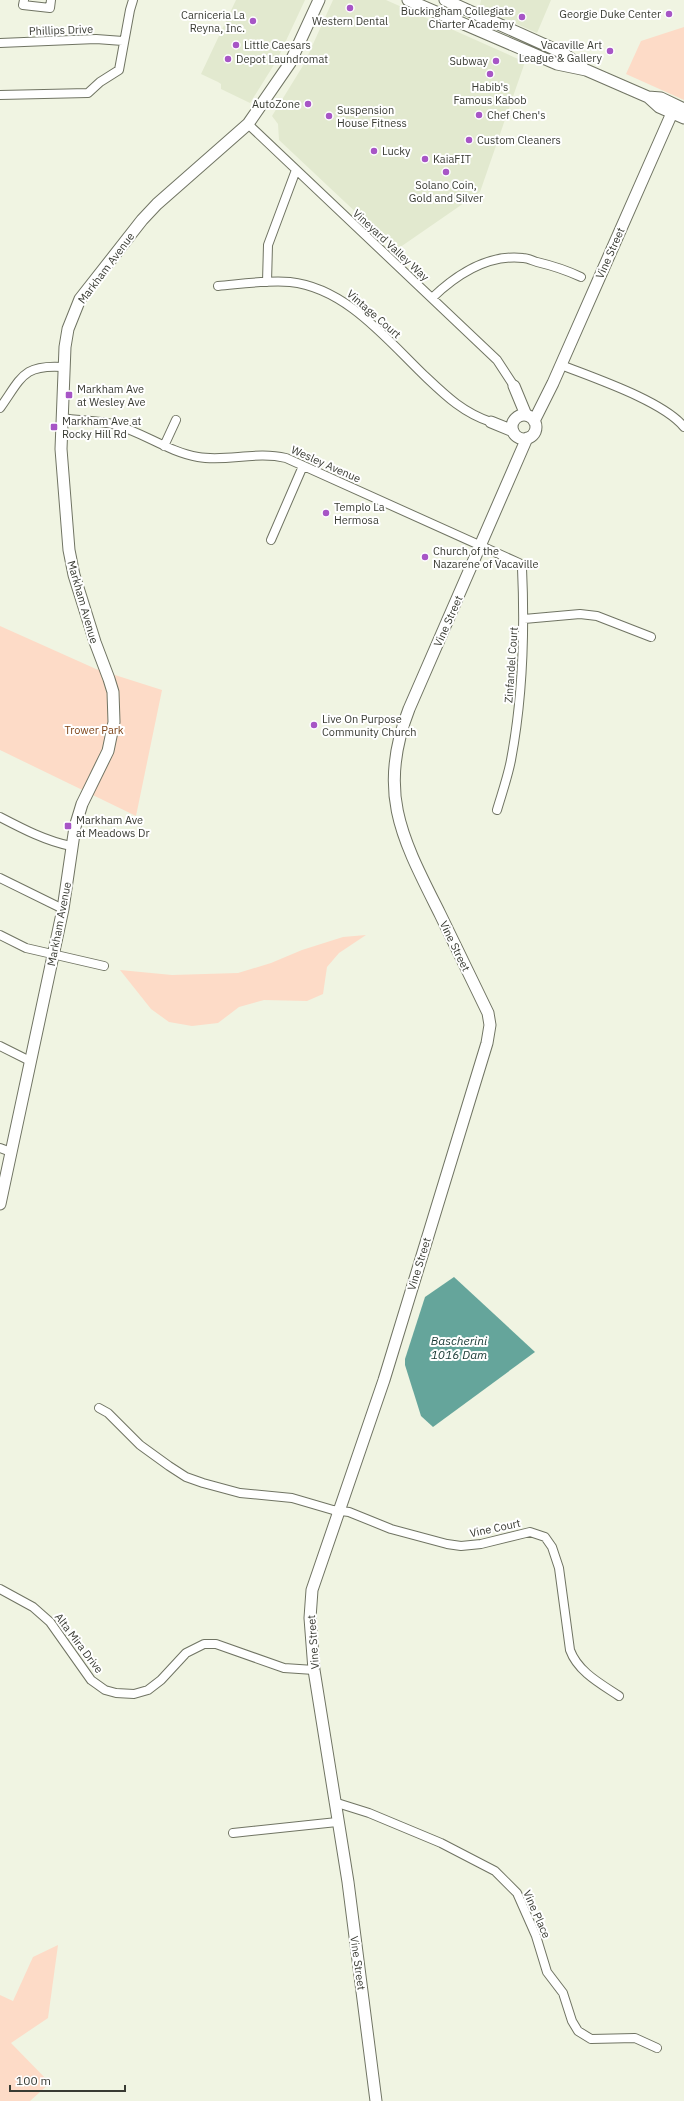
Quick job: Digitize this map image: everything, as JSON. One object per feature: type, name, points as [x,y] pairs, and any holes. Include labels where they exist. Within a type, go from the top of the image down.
[{"type":"street","points":[[24,0],[23,5],[50,8],[51,0]]},
{"type":"street","points":[[0,94],[88,94],[100,82],[119,70],[133,0]]},
{"type":"street","name":"Markham Avenue","points":[[0,1204],[63,909],[71,846],[82,804],[108,751],[112,735],[114,707],[109,679],[95,644],[74,575],[69,550],[63,488],[62,418],[64,367],[68,329],[73,313],[91,284],[157,204],[248,124],[290,63],[319,0]]},
{"type":"street","points":[[408,0],[557,64],[586,70],[648,97],[661,98],[684,109]]},
{"type":"street","points":[[445,0],[467,4],[509,28],[563,53],[586,70]]},
{"type":"street","points":[[461,24],[468,20],[494,31],[509,28]]},
{"type":"street","name":"Phillips Drive","points":[[0,43],[96,39],[124,41]]},
{"type":"street","points":[[520,48],[530,47],[556,57],[563,53]]},
{"type":"street","points":[[648,97],[658,107],[684,118]]},
{"type":"street","name":"Vine Street","points":[[376,2101],[348,1882],[334,1802],[321,1701],[314,1670],[310,1618],[312,1590],[341,1511],[384,1380],[487,1043],[490,1025],[488,1013],[406,846],[398,822],[393,782],[396,752],[402,724],[482,544],[517,460],[522,425],[544,397],[561,365],[672,113]]},
{"type":"street","name":"Vineyard Valley Way","points":[[248,124],[497,360],[514,386]]},
{"type":"street","points":[[267,282],[268,245],[296,170]]},
{"type":"street","points":[[432,298],[457,277],[478,266],[503,258],[523,258],[555,265],[581,277]]},
{"type":"street","name":"Vintage Court","points":[[218,286],[267,282],[306,285],[340,299],[361,315],[457,406],[480,419],[491,422]]},
{"type":"street","points":[[561,365],[659,406],[678,419],[684,427]]},
{"type":"street","points":[[0,408],[30,370],[43,366],[64,367]]},
{"type":"street","points":[[514,386],[522,425]]},
{"type":"street","points":[[514,386],[520,400],[522,425]]},
{"type":"street","points":[[520,400],[533,403],[544,397]]},
{"type":"street","name":"Wesley Avenue","points":[[62,418],[117,425],[164,446],[199,458],[274,455],[286,458],[482,544]]},
{"type":"street","points":[[164,446],[176,420]]},
{"type":"street","points":[[491,422],[522,425]]},
{"type":"street","points":[[271,540],[303,466]]},
{"type":"street","name":"Zinfandel Court","points":[[482,544],[520,563],[522,568],[524,618],[523,664],[518,716],[511,761],[497,810]]},
{"type":"street","points":[[524,618],[580,614],[597,616],[651,637]]},
{"type":"street","points":[[0,817],[25,830],[59,844],[71,846]]},
{"type":"street","points":[[0,878],[63,909]]},
{"type":"street","points":[[0,935],[26,948],[104,966]]},
{"type":"street","points":[[0,1046],[30,1060]]},
{"type":"street","points":[[0,1148],[11,1152]]},
{"type":"street","name":"Vine Court","points":[[99,1408],[108,1413],[140,1445],[186,1477],[240,1493],[287,1497],[349,1512],[391,1529],[447,1544],[461,1546],[481,1544],[530,1532],[545,1537],[552,1547],[559,1568],[570,1650],[573,1658],[594,1679],[619,1696]]},
{"type":"street","name":"Alta Mira Drive","points":[[0,1589],[42,1614],[50,1622],[91,1680],[105,1690],[116,1693],[134,1694],[148,1690],[161,1680],[186,1652],[204,1644],[216,1644],[284,1668],[314,1670]]},
{"type":"street","name":"Vine Place","points":[[334,1802],[369,1813],[441,1843],[495,1871],[517,1893],[536,1936],[547,1972],[563,1993],[572,2021],[578,2031],[591,2039],[635,2038],[657,2048]]},
{"type":"street","points":[[232,1833],[337,1822]]},
{"type":"shaded area","points":[[236,0],[305,0],[277,60],[250,103],[221,89],[221,84],[201,74]]},
{"type":"shaded area","points":[[333,0],[386,0],[525,62],[480,192],[396,250],[279,140],[278,124],[272,116],[304,64]]},
{"type":"shaded area","name":"Buckingham Collegiate Charter Academy","points":[[481,0],[551,0],[537,33],[483,9],[480,5]]},
{"type":"green space","points":[[684,27],[684,100],[626,74],[641,41]]},
{"type":"green space","name":"Trower Park","points":[[0,626],[96,669],[162,690],[136,816],[0,750]]},
{"type":"green space","points":[[366,935],[339,953],[327,967],[323,994],[307,1001],[264,1000],[239,1007],[218,1023],[192,1026],[169,1022],[151,1009],[120,970],[172,975],[238,973],[271,963],[302,950],[343,937]]},
{"type":"green space","points":[[58,1945],[48,2018],[11,2043],[50,2083],[30,2101],[0,2101],[0,1995],[13,2001],[33,1957]]},
{"type":"water","name":"Bascherini 1016 Dam","points":[[454,1277],[535,1352],[433,1427],[421,1416],[405,1365],[405,1359],[425,1297]]},
{"type":"place","name":"Western Dental","points":[[350,8]]},
{"type":"place","name":"Georgie Duke Center","points":[[669,14]]},
{"type":"place","name":"Buckingham Collegiate Charter Academy","points":[[522,17]]},
{"type":"place","name":"Carniceria La Reyna, Inc.","points":[[253,21]]},
{"type":"place","name":"Little Caesars","points":[[236,45]]},
{"type":"place","name":"Vacaville Art League & Gallery","points":[[610,51]]},
{"type":"place","name":"Depot Laundromat","points":[[228,59]]},
{"type":"place","name":"Subway","points":[[496,61]]},
{"type":"place","name":"Habib's Famous Kabob","points":[[490,74]]},
{"type":"place","name":"AutoZone","points":[[308,104]]},
{"type":"place","name":"Chef Chen's","points":[[479,115]]},
{"type":"place","name":"Suspension House Fitness","points":[[329,116]]},
{"type":"place","name":"Custom Cleaners","points":[[469,140]]},
{"type":"place","name":"Lucky","points":[[374,151]]},
{"type":"place","name":"KaiaFIT","points":[[425,159]]},
{"type":"place","name":"Solano Coin, Gold and Silver","points":[[446,172]]},
{"type":"place","name":"Markham Ave at Wesley Ave","points":[[69,395]]},
{"type":"place","name":"Markham Ave at Rocky Hill Rd","points":[[54,427]]},
{"type":"place","name":"Templo La Hermosa","points":[[326,513]]},
{"type":"place","name":"Church of the Nazarene of Vacaville","points":[[425,557]]},
{"type":"place","name":"Live On Purpose Community Church","points":[[314,725]]},
{"type":"place","name":"Markham Ave at Meadows Dr","points":[[68,826]]}]
